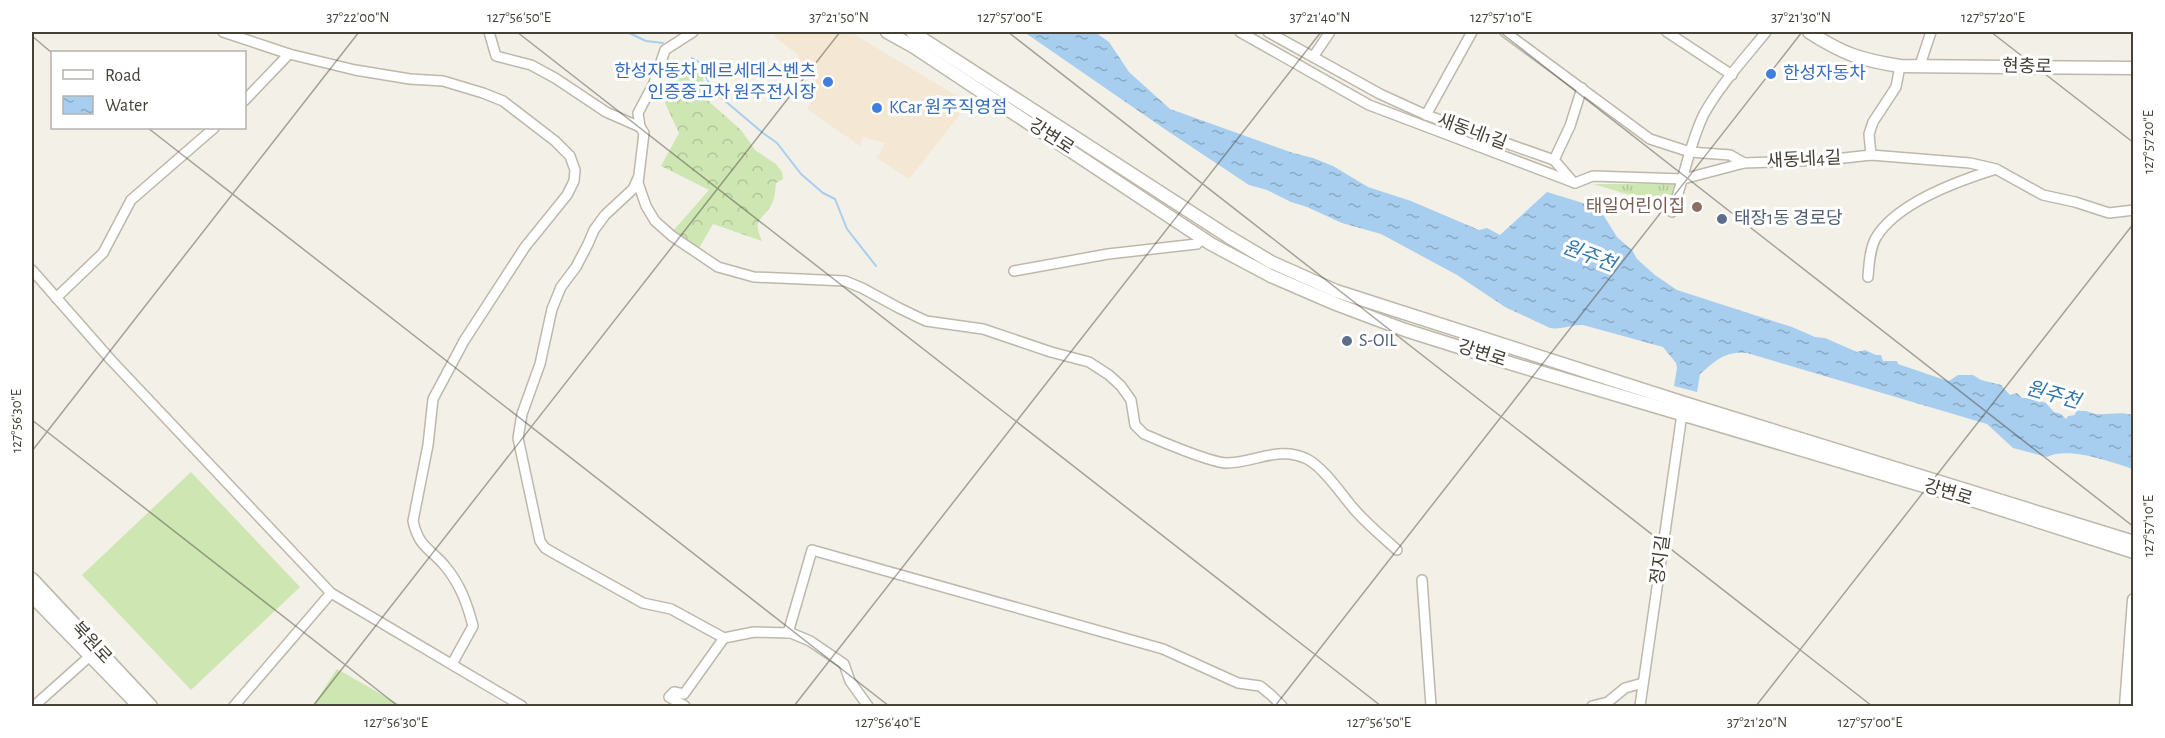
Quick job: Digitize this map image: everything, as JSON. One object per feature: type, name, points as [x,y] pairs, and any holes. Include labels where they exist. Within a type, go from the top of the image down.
[{"type":"street","points":[[223,32],[289,54],[355,70],[410,80],[443,81],[483,93],[503,101],[555,141],[570,156],[575,170],[574,181],[567,195],[525,247],[464,341],[433,399],[428,445],[412,521],[415,533],[424,548],[444,564],[465,597],[473,626],[452,664]]},
{"type":"street","points":[[489,32],[496,56],[531,65],[606,112],[640,128]]},
{"type":"street","points":[[693,32],[665,50],[654,83],[638,113],[640,128],[644,134],[638,183],[646,206],[655,221],[695,254],[717,267],[754,277],[845,281],[926,321],[983,329],[1089,362],[1121,386],[1131,400],[1135,425],[1144,435],[1223,463],[1240,462],[1264,455],[1283,453],[1308,459],[1328,478],[1356,511],[1397,550]]},
{"type":"street","name":"강변로","points":[[887,32],[934,60],[1203,238],[1271,276],[1336,304],[1395,326],[1516,365],[1683,409],[2133,542]]},
{"type":"street","name":"강변로","points":[[912,32],[1229,237],[1271,262],[1336,291],[1683,409],[2133,552]]},
{"type":"street","points":[[1240,32],[1369,105],[1575,183],[1593,176],[1683,178],[1744,163]]},
{"type":"street","name":"새동네1길","points":[[1268,32],[1380,94],[1426,115],[1554,160],[1575,183]]},
{"type":"street","points":[[1313,57],[1330,32]]},
{"type":"street","points":[[1426,115],[1472,32]]},
{"type":"street","name":"새동네4길","points":[[1505,32],[1650,139],[1690,152],[1730,155],[1744,163],[1826,160],[1871,155],[1970,163],[1996,169],[2043,195],[2109,213],[2133,210]]},
{"type":"street","points":[[1667,32],[1732,75]]},
{"type":"street","points":[[1672,212],[1704,114],[1766,32]]},
{"type":"street","name":"현충로","points":[[1809,32],[1831,46],[1865,61],[1900,66],[2133,68]]},
{"type":"street","points":[[1920,65],[1931,32]]},
{"type":"street","points":[[246,99],[289,54]]},
{"type":"street","points":[[1871,155],[1869,134],[1873,122],[1896,87],[1900,66]]},
{"type":"street","points":[[1554,160],[1570,126],[1582,88]]},
{"type":"street","points":[[56,298],[103,253],[131,200],[213,129]]},
{"type":"street","points":[[1868,277],[1875,237],[1886,225],[1933,193],[1961,180],[1996,169]]},
{"type":"street","points":[[639,175],[633,189],[605,215],[594,230],[580,259],[561,287],[552,309],[540,364],[522,414],[518,438],[540,541],[546,548],[643,603],[671,609],[724,638],[754,632],[788,633],[810,641],[843,664],[850,681],[868,706]]},
{"type":"street","points":[[1014,272],[1108,254],[1197,244],[1203,238]]},
{"type":"street","points":[[32,270],[111,360],[331,593],[522,706]]},
{"type":"street","name":"정지길","points":[[1640,706],[1683,409]]},
{"type":"street","points":[[788,633],[812,550],[1163,649],[1238,683],[1260,686],[1282,706]]},
{"type":"street","name":"북원로","points":[[32,579],[151,706]]},
{"type":"street","points":[[1422,580],[1431,706]]},
{"type":"street","points":[[234,706],[331,593]]},
{"type":"street","name":"북원로","points":[[32,596],[139,706]]},
{"type":"street","points":[[2126,706],[2131,678],[2133,600]]},
{"type":"street","points":[[685,706],[669,697],[674,692],[684,694],[724,638]]},
{"type":"street","points":[[33,706],[90,656]]},
{"type":"street","points":[[1592,706],[1608,702],[1625,688],[1643,683]]},
{"type":"shaded area","points":[[776,32],[850,32],[969,103],[909,179],[877,158],[885,143],[863,137],[860,146],[807,109],[813,98],[802,96],[798,55],[774,36]]},
{"type":"green space","points":[[682,61],[703,77],[705,98],[741,130],[755,150],[776,164],[782,172],[783,179],[776,183],[772,204],[758,222],[762,241],[713,224],[698,250],[673,231],[709,190],[661,166],[679,133],[665,103]]},
{"type":"green space","points":[[1593,184],[1677,184],[1671,207]]},
{"type":"green space","points":[[191,472],[300,587],[191,690],[82,575]]},
{"type":"green space","points":[[337,669],[402,706],[313,706]]},
{"type":"water","name":"원주천","points":[[1024,32],[1095,32],[1109,42],[1129,72],[1170,109],[1313,158],[1333,166],[1368,187],[1411,201],[1479,230],[1487,228],[1500,235],[1547,192],[1599,208],[1617,237],[1632,250],[1637,259],[1677,290],[1792,327],[1815,337],[1825,338],[1857,352],[1865,350],[1881,355],[1883,361],[1897,361],[1898,364],[1942,379],[1949,381],[1958,375],[1973,375],[1981,380],[2001,385],[2010,395],[2017,393],[2022,398],[2033,398],[2046,403],[2054,412],[2066,419],[2068,416],[2075,415],[2076,410],[2095,414],[2133,415],[2133,469],[2078,454],[2056,454],[2047,457],[2013,448],[1987,424],[1747,353],[1732,353],[1711,365],[1700,374],[1697,392],[1674,386],[1676,363],[1663,347],[1583,325],[1550,328],[1505,307],[1457,275],[1381,234],[1342,223],[1267,190],[1249,185]]},
{"type":"waterway","points":[[627,32],[646,41],[663,43]]},
{"type":"waterway","points":[[692,58],[702,64],[711,89],[777,143],[801,174],[823,193],[835,199],[847,229],[876,266]]},
{"type":"place","name":"한성자동차","points":[[1771,74]]},
{"type":"place","name":"한성자동차 메르세데스벤츠 인증중고차 원주전시장","points":[[828,82]]},
{"type":"place","name":"KCar 원주직영점","points":[[877,108]]},
{"type":"place","name":"태일어린이집","points":[[1697,207]]},
{"type":"place","name":"태장1동 경로당","points":[[1722,219]]},
{"type":"place","name":"S-OIL","points":[[1347,341]]}]
